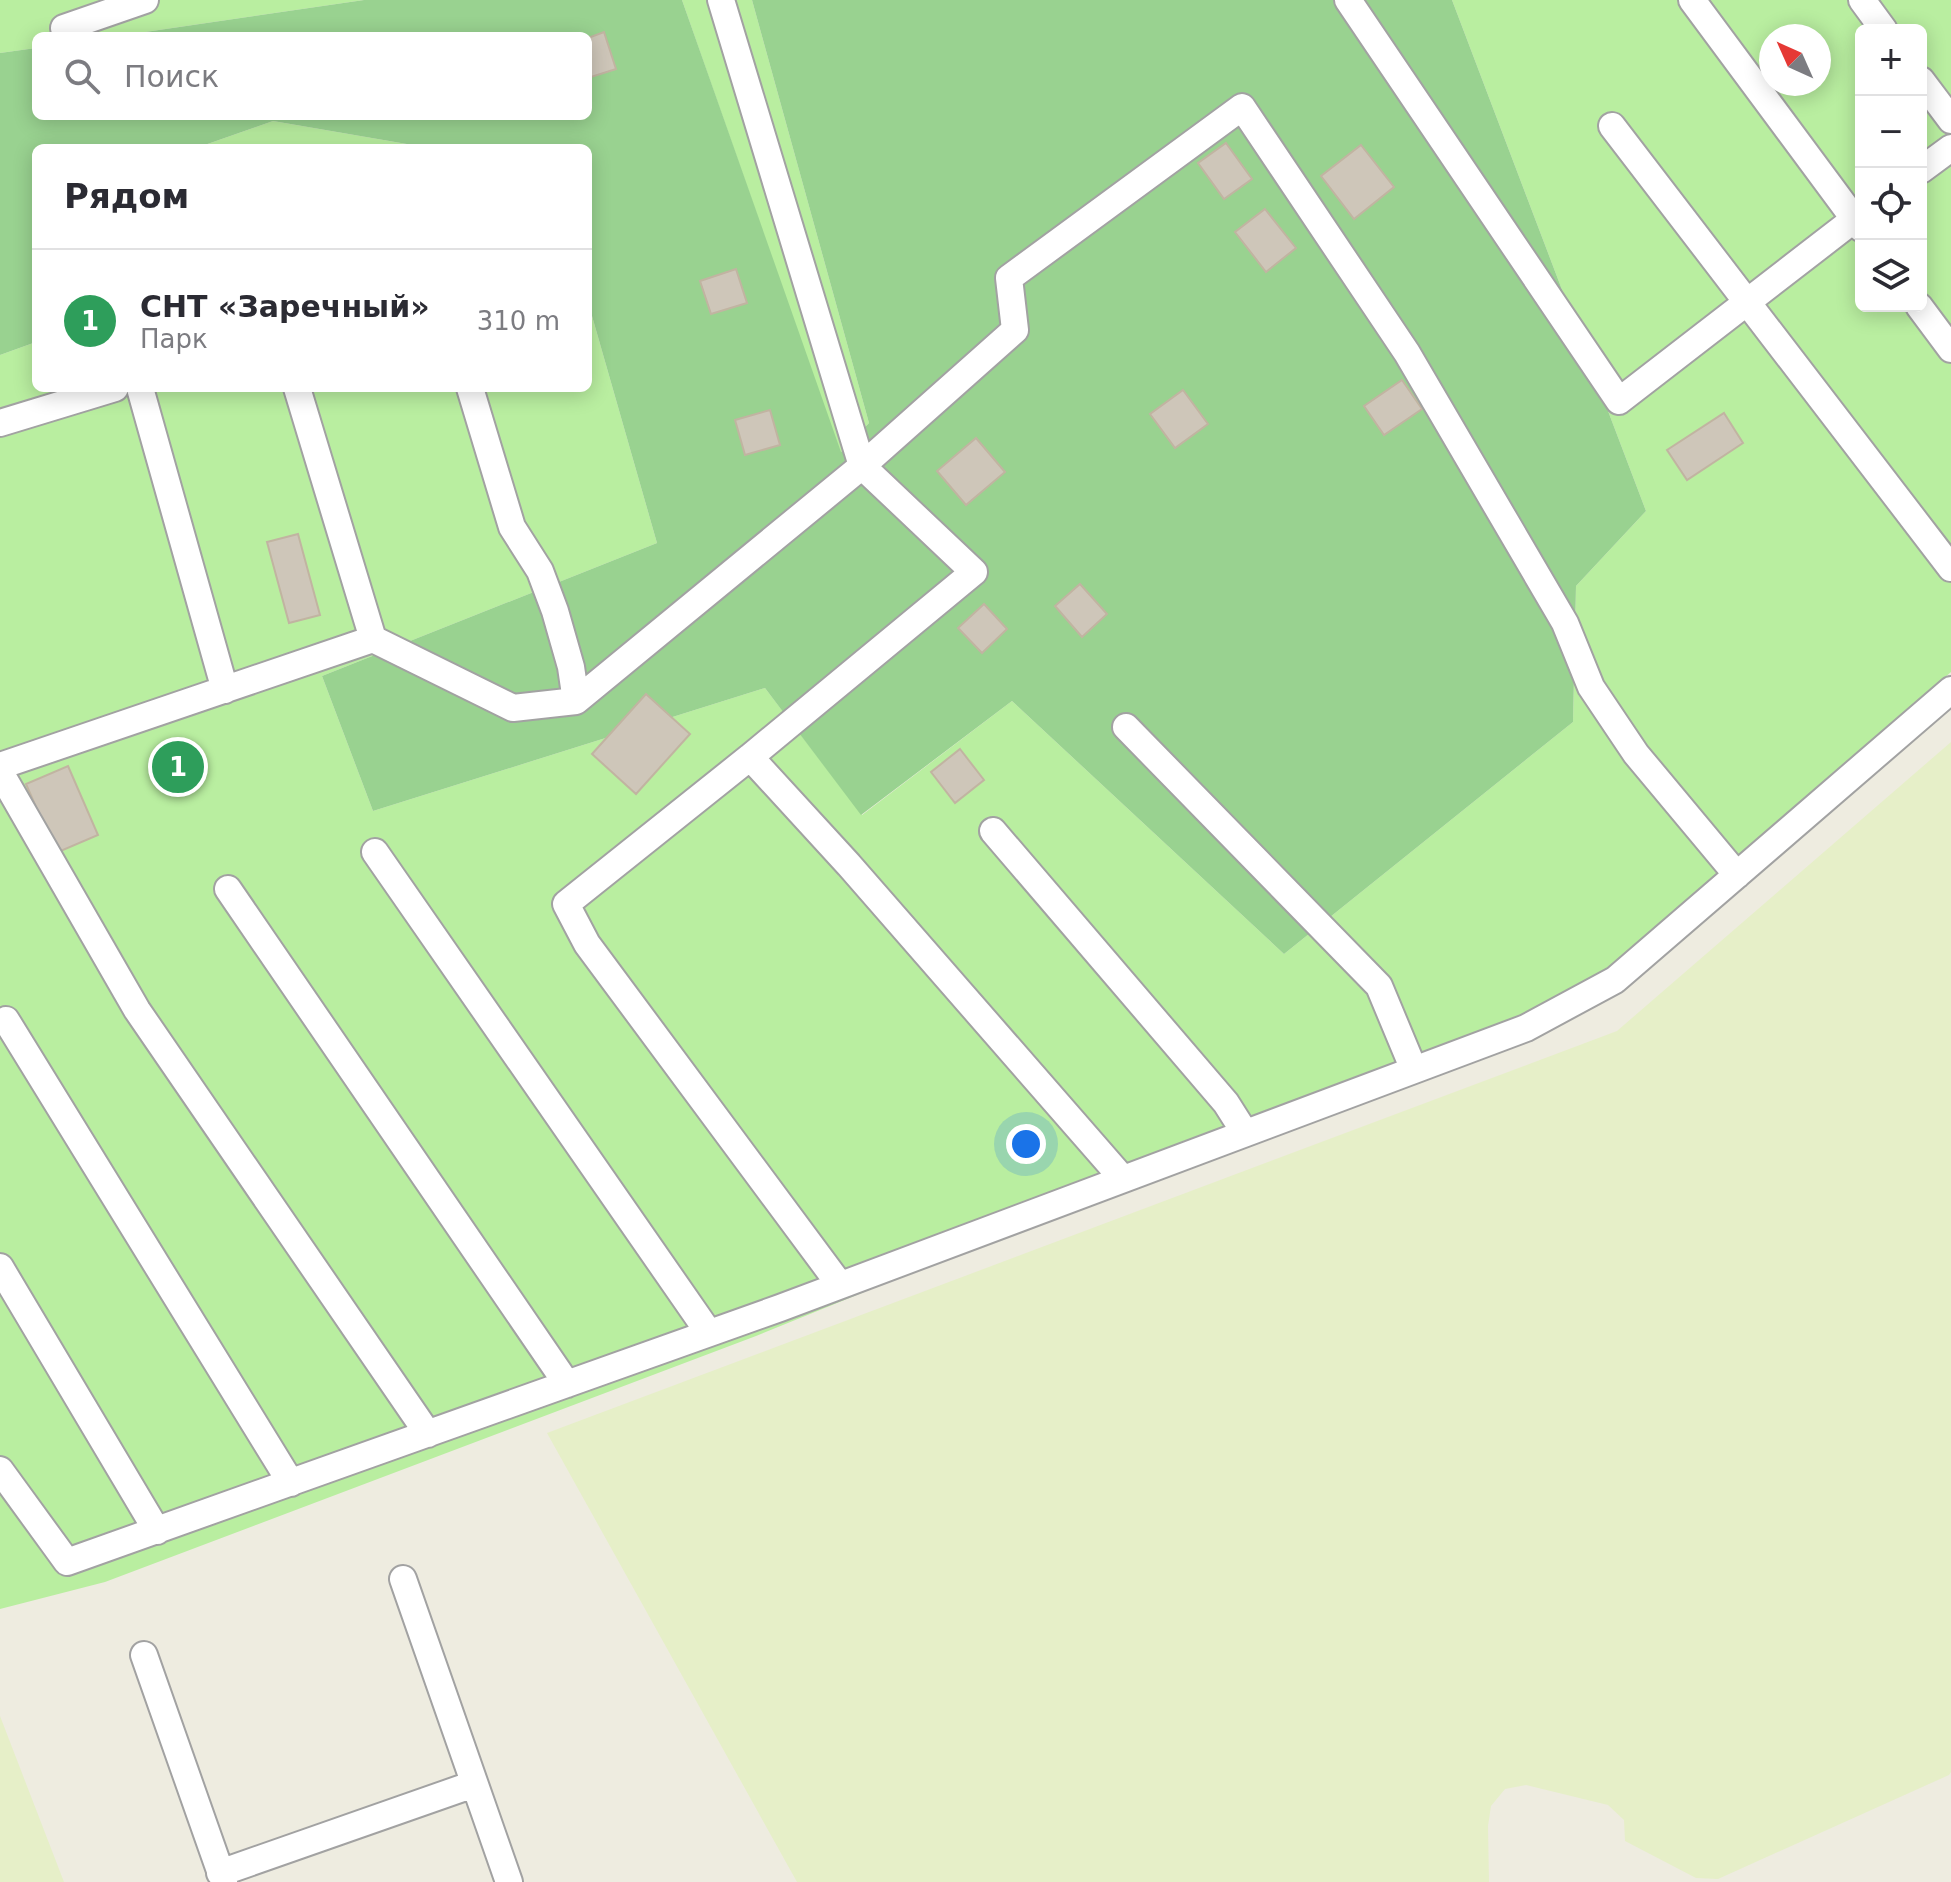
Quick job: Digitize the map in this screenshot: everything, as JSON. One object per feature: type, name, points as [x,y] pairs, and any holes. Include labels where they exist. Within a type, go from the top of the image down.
[{"type":"street","points":[[64,28],[145,0]]},
{"type":"street","points":[[721,0],[862,466],[974,572],[566,904],[587,944],[840,1285]]},
{"type":"street","points":[[1348,0],[1619,401],[1855,223]]},
{"type":"street","points":[[1692,0],[1855,215]]},
{"type":"street","points":[[1862,0],[1880,24]]},
{"type":"street","points":[[1927,88],[1951,120]]},
{"type":"street","points":[[428,1434],[137,1010],[0,769],[373,639],[513,708],[576,701],[862,466],[1015,330],[1009,278],[1242,107],[1407,353],[1565,623],[1591,687],[1636,754],[1737,875]]},
{"type":"street","points":[[1612,126],[1951,568]]},
{"type":"street","points":[[1924,168],[1951,148]]},
{"type":"street","points":[[1923,312],[1951,349]]},
{"type":"street","points":[[0,423],[102,392]]},
{"type":"street","points":[[141,392],[225,690]]},
{"type":"street","points":[[298,392],[373,639]]},
{"type":"street","points":[[471,392],[512,527],[540,571],[555,611],[571,667],[576,701]]},
{"type":"street","points":[[0,1470],[67,1562],[709,1333],[1526,1028],[1615,980],[1951,690]]},
{"type":"street","points":[[1126,727],[1379,986],[1414,1070]]},
{"type":"street","points":[[750,757],[849,865],[1123,1179]]},
{"type":"street","points":[[993,831],[1226,1103],[1245,1133]]},
{"type":"street","points":[[375,852],[709,1333]]},
{"type":"street","points":[[228,889],[567,1384]]},
{"type":"street","points":[[6,1020],[291,1483]]},
{"type":"street","points":[[0,1267],[157,1531]]},
{"type":"street","points":[[403,1579],[509,1882]]},
{"type":"street","points":[[144,1655],[222,1877],[474,1784]]},
{"type":"green space","points":[[0,0],[364,0],[145,32],[32,32],[32,49],[0,53]]},
{"type":"green space","points":[[364,0],[682,0],[841,452],[869,423],[752,0],[1452,0],[1646,511],[1576,586],[1573,722],[1284,954],[1012,701],[861,815],[765,688],[373,811],[322,676],[657,543],[592,316],[592,144],[407,144],[273,121],[207,144],[32,144],[32,343],[0,355],[0,53],[32,49],[32,120],[592,120],[592,32],[145,32]]},
{"type":"green space","points":[[682,0],[752,0],[869,423],[840,453]]},
{"type":"green space","points":[[1452,0],[1951,0],[1951,672],[1580,1001],[756,1336],[105,1582],[0,1609],[0,355],[32,343],[32,392],[592,392],[592,316],[657,543],[322,676],[373,811],[765,688],[862,815],[1012,701],[1284,954],[1573,722],[1576,586],[1646,511]]},
{"type":"green space","points":[[273,121],[407,144],[207,144]]},
{"type":"green space","points":[[1951,742],[1949,1775],[1718,1879],[1696,1878],[1625,1841],[1624,1820],[1608,1805],[1526,1785],[1505,1789],[1491,1806],[1488,1826],[1489,1882],[797,1882],[547,1433],[1617,1031]]},
{"type":"green space","points":[[0,1716],[64,1882],[0,1882]]},
{"type":"building","points":[[604,32],[616,69],[592,77],[592,36]]},
{"type":"building","points":[[1226,143],[1252,179],[1224,199],[1198,163]]},
{"type":"building","points":[[1361,145],[1394,187],[1354,219],[1321,176]]},
{"type":"building","points":[[1265,209],[1296,248],[1266,272],[1235,232]]},
{"type":"building","points":[[736,269],[747,303],[711,314],[700,281]]},
{"type":"building","points":[[1402,380],[1422,409],[1384,435],[1364,406]]},
{"type":"building","points":[[1183,390],[1208,424],[1175,448],[1150,414]]},
{"type":"building","points":[[770,410],[780,445],[745,455],[735,420]]},
{"type":"building","points":[[1724,413],[1743,443],[1687,480],[1667,450]]},
{"type":"building","points":[[976,438],[1005,472],[966,505],[937,471]]},
{"type":"building","points":[[298,534],[320,615],[289,623],[267,542]]},
{"type":"building","points":[[1080,584],[1107,614],[1082,637],[1055,606]]},
{"type":"building","points":[[984,604],[1007,629],[982,653],[958,628]]},
{"type":"building","points":[[646,694],[690,734],[636,794],[592,754]]},
{"type":"building","points":[[960,749],[984,780],[955,803],[931,772]]},
{"type":"building","points":[[68,766],[98,835],[56,853],[26,784]]},
{"type":"place","name":"СНТ «Заречный»","points":[[178,767]]}]
